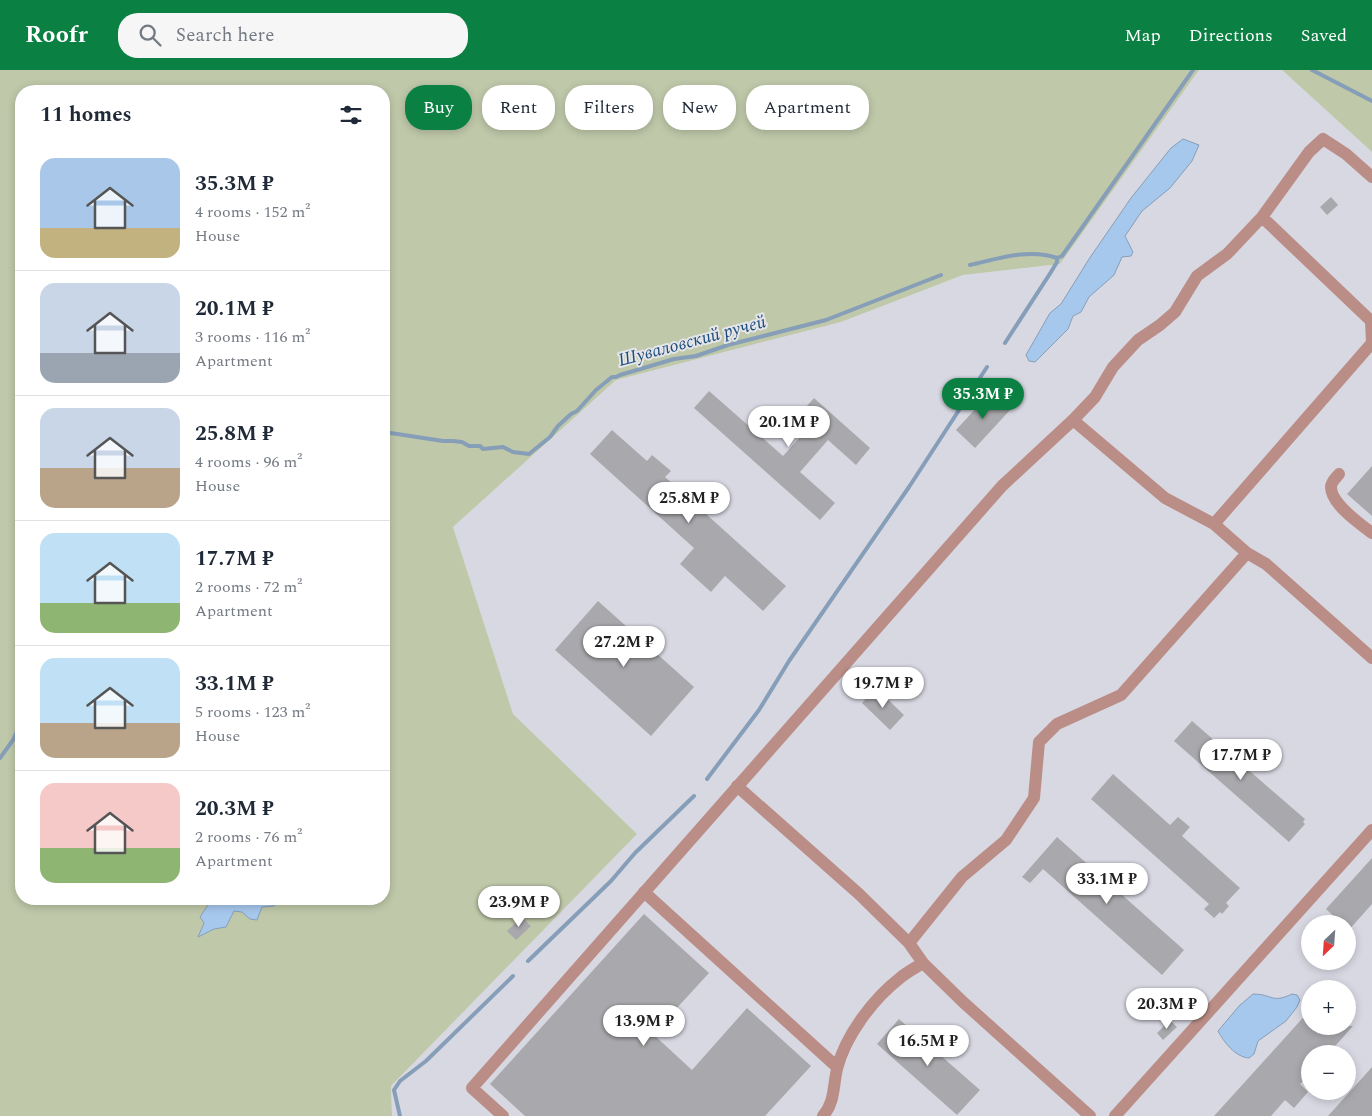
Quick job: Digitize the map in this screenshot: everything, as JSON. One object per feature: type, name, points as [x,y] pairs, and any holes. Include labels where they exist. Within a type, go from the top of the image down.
[{"type":"lane","points":[[503,1116],[472,1088],[1002,486],[1074,420],[1095,397],[1113,367],[1138,340],[1175,312],[1196,276],[1227,254],[1262,217],[1310,152],[1323,140],[1346,154],[1372,177]]},
{"type":"lane","points":[[1214,524],[1372,343],[1371,322],[1262,217]]},
{"type":"lane","points":[[1074,420],[1165,498],[1214,524],[1247,553],[1266,564],[1372,658]]},
{"type":"lane","points":[[1339,474],[1333,481],[1331,488],[1336,501],[1372,534]]},
{"type":"lane","points":[[909,944],[962,877],[1006,840],[1034,798],[1039,742],[1057,724],[1121,695],[1247,553]]},
{"type":"lane","points":[[736,786],[859,894],[909,944],[923,963],[963,1002],[1090,1116]]},
{"type":"lane","points":[[1115,1116],[1372,830]]},
{"type":"lane","points":[[644,892],[837,1067]]},
{"type":"lane","points":[[830,1113],[837,1067],[852,1032],[881,995],[900,977],[923,963]]},
{"type":"shaded area","points":[[1199,70],[1282,70],[1372,152],[1372,1116],[392,1116],[391,1086],[637,834],[513,715],[453,527],[616,380],[841,322],[963,275],[1060,264]]},
{"type":"green space","points":[[0,70],[1199,70],[1060,264],[963,275],[841,322],[616,380],[453,527],[513,714],[637,834],[391,1086],[392,1116],[0,1116]]},
{"type":"green space","points":[[1282,70],[1372,70],[1372,152]]},
{"type":"water","points":[[1183,139],[1199,145],[1192,161],[1170,188],[1142,211],[1125,236],[1133,252],[1131,256],[1122,257],[1114,275],[1089,297],[1081,312],[1073,316],[1068,329],[1035,362],[1029,361],[1026,355],[1050,313],[1061,304],[1131,198],[1171,148]]},
{"type":"water","points":[[208,905],[275,905],[262,907],[257,920],[250,919],[242,912],[234,911],[226,927],[214,929],[198,937],[204,923],[200,917]]},
{"type":"water","points":[[1253,994],[1280,998],[1292,994],[1297,995],[1300,1000],[1286,1021],[1258,1041],[1254,1054],[1249,1058],[1235,1052],[1218,1031],[1239,1006]]},
{"type":"building","points":[[1331,197],[1338,205],[1327,215],[1320,207]]},
{"type":"building","points":[[709,391],[783,456],[811,425],[799,415],[814,398],[870,448],[856,465],[828,440],[800,472],[835,503],[820,520],[694,408]]},
{"type":"building","points":[[991,392],[1011,409],[975,448],[956,430]]},
{"type":"building","points":[[612,430],[647,461],[652,455],[671,471],[665,477],[786,586],[763,611],[725,576],[711,592],[680,564],[694,548],[590,454]]},
{"type":"building","points":[[1372,466],[1372,516],[1347,494]]},
{"type":"building","points":[[598,601],[694,687],[651,736],[555,650]]},
{"type":"building","points":[[876,688],[904,715],[890,730],[862,703]]},
{"type":"building","points":[[1192,721],[1305,819],[1303,822],[1305,824],[1289,842],[1174,741]]},
{"type":"building","points":[[1113,774],[1170,825],[1178,817],[1190,827],[1182,836],[1240,888],[1226,903],[1229,906],[1222,914],[1220,912],[1214,918],[1204,909],[1209,904],[1091,799]]},
{"type":"building","points":[[1057,837],[1184,950],[1162,975],[1043,869],[1030,883],[1022,877]]},
{"type":"building","points":[[1372,858],[1372,904],[1356,922],[1356,915],[1332,915],[1326,909]]},
{"type":"building","points":[[644,914],[709,973],[653,1034],[692,1070],[747,1008],[811,1066],[765,1116],[525,1116],[490,1084]]},
{"type":"building","points":[[522,917],[531,926],[516,940],[507,931]]},
{"type":"building","points":[[899,1019],[980,1090],[957,1115],[877,1044]]},
{"type":"building","points":[[1170,1020],[1177,1027],[1163,1040],[1157,1033]]},
{"type":"building","points":[[1301,1020],[1301,1035],[1345,1035],[1336,1045],[1301,1045],[1301,1100],[1294,1108],[1285,1100],[1271,1116],[1214,1116]]},
{"type":"building","points":[[1372,1067],[1372,1116],[1328,1116],[1342,1100],[1356,1100],[1356,1085]]},
{"type":"waterway","points":[[1005,343],[1051,272],[1057,262],[1057,258],[1062,256],[1193,70]]},
{"type":"waterway","points":[[1312,70],[1372,101]]},
{"type":"waterway","points":[[970,265],[1024,254],[1046,255],[1057,258]]},
{"type":"waterway","name":"Шуваловский ручей","points":[[390,433],[462,442],[469,446],[480,446],[483,449],[503,447],[513,452],[529,454],[550,437],[558,426],[577,411],[596,390],[612,377],[826,320],[941,275]]},
{"type":"waterway","points":[[707,779],[759,710],[789,661],[909,487],[987,367]]},
{"type":"waterway","name":"Шуваловский ручей","points":[[0,758],[15,736]]},
{"type":"waterway","points":[[528,961],[611,881],[635,853],[694,796]]},
{"type":"waterway","points":[[400,1116],[394,1090],[400,1081],[426,1061],[513,976]]}]
